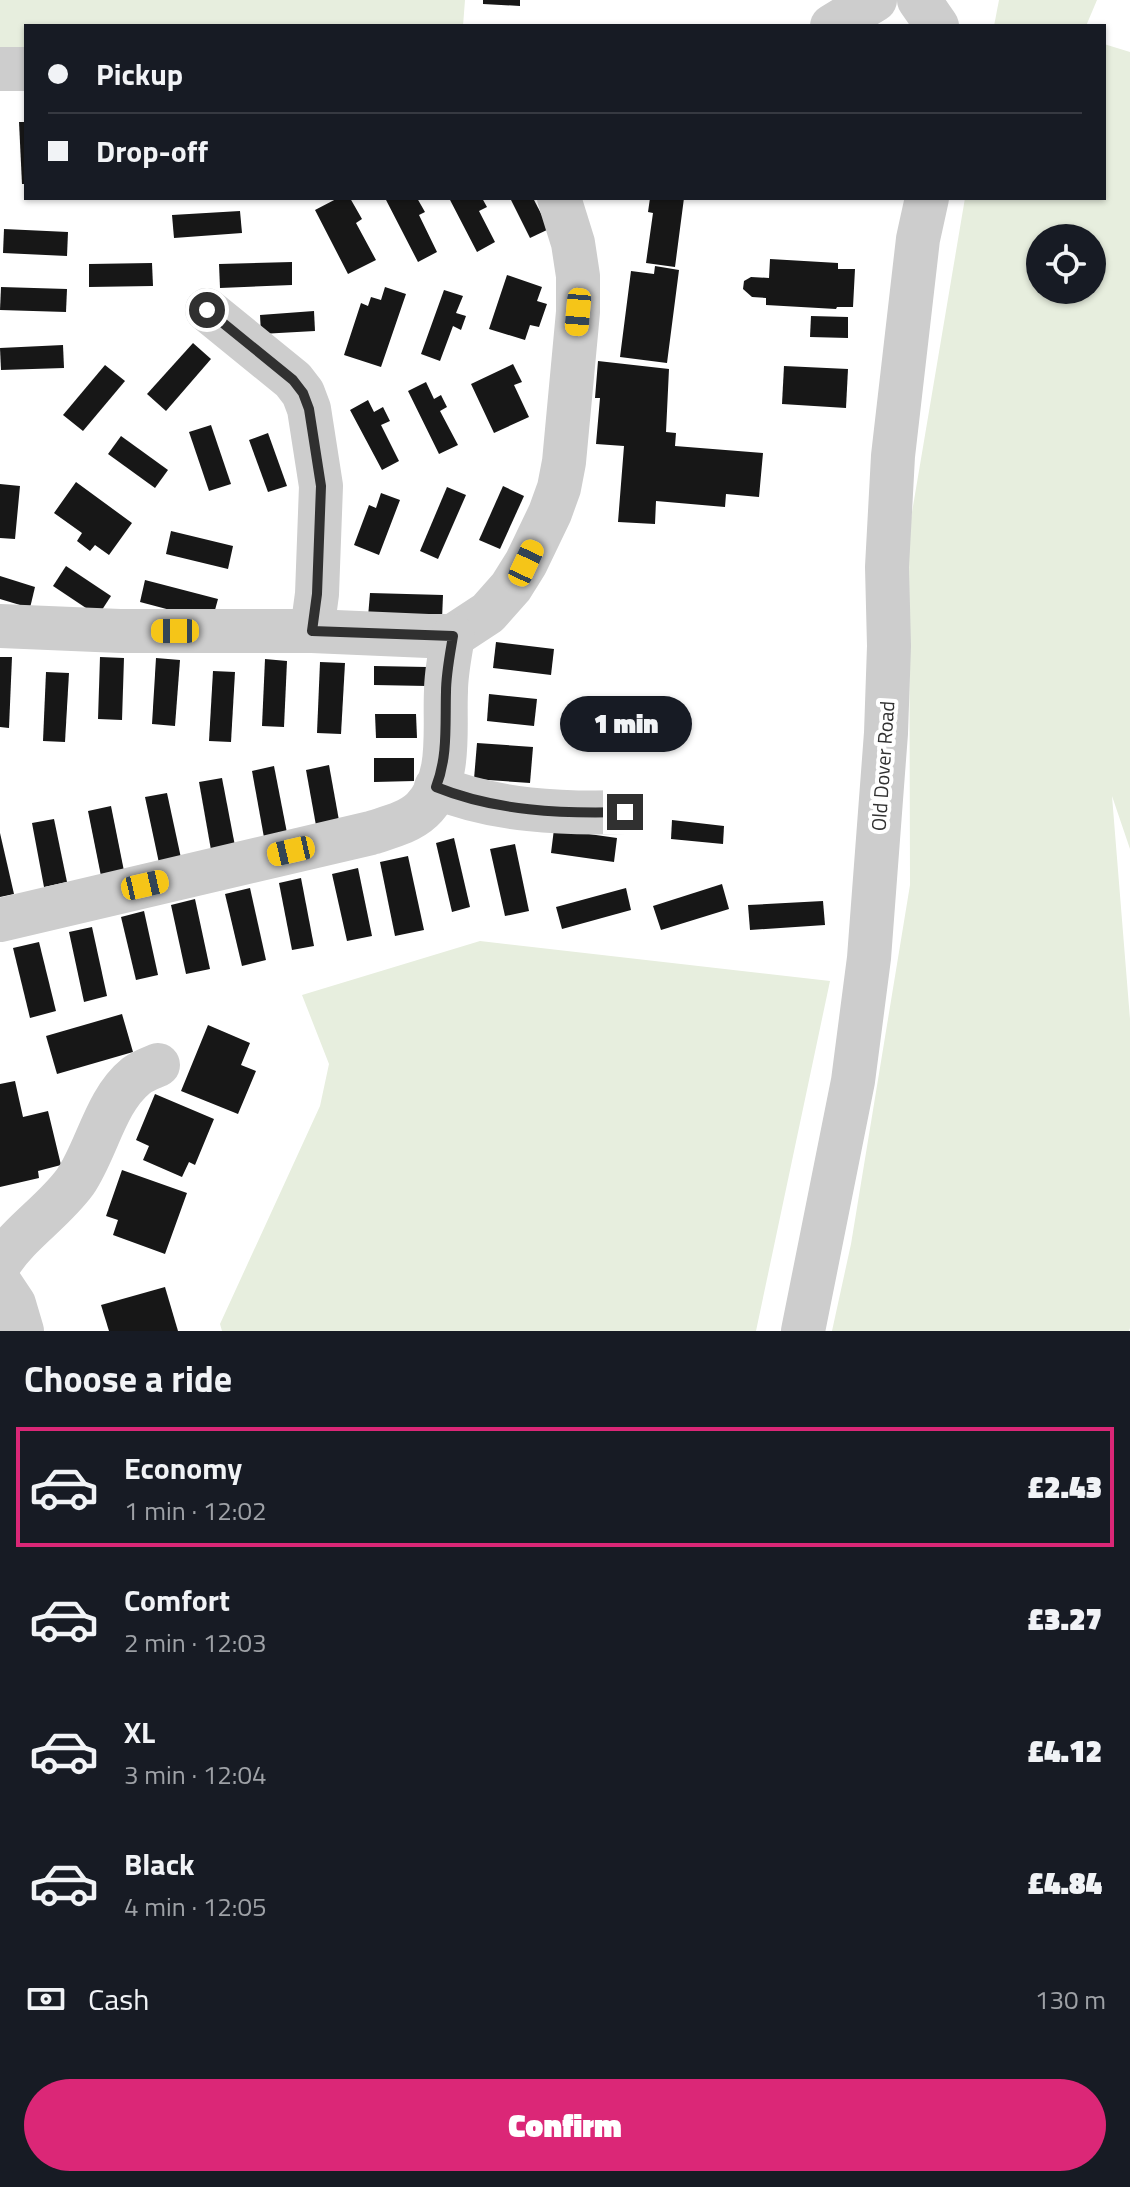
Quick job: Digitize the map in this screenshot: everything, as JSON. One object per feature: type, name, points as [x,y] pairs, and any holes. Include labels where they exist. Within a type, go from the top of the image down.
[{"type":"street","points":[[835,24],[875,0]]},
{"type":"street","points":[[919,0],[936,24]]},
{"type":"street","points":[[0,69],[24,69]]},
{"type":"street","points":[[0,626],[453,636],[488,613],[511,587],[526,563],[559,488],[567,437],[578,312],[578,276],[573,243],[560,200]]},
{"type":"street","name":"Old Dover Road","points":[[803,1331],[853,1081],[869,958],[886,733],[889,646],[887,567],[893,456],[918,239],[927,200]]},
{"type":"street","points":[[207,310],[293,380],[303,393],[309,409],[321,486],[317,594],[312,631]]},
{"type":"street","points":[[0,920],[371,833],[408,821],[431,798],[441,775],[446,746],[446,689],[453,636]]},
{"type":"street","points":[[436,787],[462,797],[499,804],[587,813],[625,812]]},
{"type":"street","points":[[0,1263],[8,1250],[60,1200],[76,1180],[123,1089],[138,1074],[158,1065]]},
{"type":"street","points":[[0,1283],[14,1304],[22,1331]]},
{"type":"green space","points":[[0,0],[465,0],[463,24],[24,24],[24,52],[0,52]]},
{"type":"green space","points":[[999,0],[1097,0],[1087,24],[994,24]]},
{"type":"green space","points":[[1106,45],[1130,52],[1130,849],[1112,796],[1130,1019],[1129,1331],[832,1331],[851,1244],[910,885],[909,530],[965,200],[1106,200]]},
{"type":"green space","points":[[480,941],[830,981],[756,1331],[222,1331],[220,1324],[320,1106],[329,1064],[302,995]]},
{"type":"building","points":[[483,0],[520,0],[520,6],[483,4]]},
{"type":"building","points":[[19,122],[24,122],[22,184]]},
{"type":"building","points":[[334,200],[351,200],[362,219],[356,223],[376,260],[348,274],[315,210]]},
{"type":"building","points":[[386,200],[418,200],[425,212],[419,215],[437,252],[418,262]]},
{"type":"building","points":[[450,200],[483,200],[487,207],[479,211],[495,242],[477,252]]},
{"type":"building","points":[[511,200],[534,200],[549,229],[530,238]]},
{"type":"building","points":[[650,200],[684,200],[675,267],[646,263],[653,213],[648,212]]},
{"type":"building","points":[[240,211],[242,233],[174,238],[172,215]]},
{"type":"building","points":[[4,229],[68,232],[67,256],[3,253]]},
{"type":"building","points":[[770,259],[838,263],[838,269],[855,269],[853,307],[766,305],[766,298],[752,297],[743,289],[744,281],[751,277],[769,278]]},
{"type":"building","points":[[292,262],[292,285],[220,288],[219,264]]},
{"type":"building","points":[[152,263],[153,286],[89,287],[89,264]]},
{"type":"building","points":[[655,266],[679,270],[667,363],[620,357],[631,271],[654,274]]},
{"type":"building","points":[[507,275],[542,287],[537,301],[547,304],[539,327],[530,325],[525,340],[489,329]]},
{"type":"building","points":[[1,287],[67,289],[66,312],[0,310]]},
{"type":"building","points":[[385,287],[406,294],[381,367],[344,355],[361,303],[368,306],[371,297],[381,300]]},
{"type":"building","points":[[444,290],[463,296],[456,313],[466,316],[461,330],[453,326],[440,361],[421,354]]},
{"type":"building","points":[[314,311],[315,331],[261,334],[260,315]]},
{"type":"building","points":[[811,316],[848,317],[848,338],[810,337]]},
{"type":"building","points":[[193,343],[211,359],[166,411],[147,394]]},
{"type":"building","points":[[63,345],[64,368],[1,370],[0,348]]},
{"type":"building","points":[[598,361],[669,369],[666,432],[676,433],[675,446],[763,453],[759,497],[726,494],[725,507],[656,501],[655,524],[618,522],[624,446],[596,444],[600,398],[595,398]]},
{"type":"building","points":[[513,364],[522,382],[514,385],[529,417],[494,433],[471,384]]},
{"type":"building","points":[[105,365],[125,381],[83,431],[63,415]]},
{"type":"building","points":[[784,366],[848,369],[846,408],[782,404]]},
{"type":"building","points":[[426,382],[434,399],[441,395],[447,407],[440,411],[458,445],[439,454],[408,391]]},
{"type":"building","points":[[368,400],[374,412],[383,407],[390,421],[381,425],[399,461],[382,470],[350,410]]},
{"type":"building","points":[[211,425],[231,484],[209,491],[189,432]]},
{"type":"building","points":[[268,433],[287,486],[268,492],[249,440]]},
{"type":"building","points":[[121,436],[168,470],[155,488],[108,454]]},
{"type":"building","points":[[76,482],[132,523],[109,555],[95,545],[90,551],[77,541],[82,533],[54,513]]},
{"type":"building","points":[[0,484],[20,486],[15,539],[0,538]]},
{"type":"building","points":[[503,486],[524,496],[500,549],[479,540]]},
{"type":"building","points":[[447,487],[466,495],[438,559],[420,551]]},
{"type":"building","points":[[381,493],[400,500],[379,555],[354,545],[369,505],[376,508]]},
{"type":"building","points":[[171,531],[233,546],[228,569],[166,554]]},
{"type":"building","points":[[66,566],[111,596],[98,616],[53,586]]},
{"type":"building","points":[[0,576],[35,587],[30,608],[0,599]]},
{"type":"building","points":[[145,580],[218,599],[212,621],[140,602]]},
{"type":"building","points":[[370,593],[443,595],[442,619],[368,617]]},
{"type":"building","points":[[496,642],[554,649],[551,675],[493,668]]},
{"type":"building","points":[[0,657],[12,657],[9,728],[0,727]]},
{"type":"building","points":[[100,657],[124,658],[122,720],[98,719]]},
{"type":"building","points":[[156,658],[180,660],[175,726],[152,724]]},
{"type":"building","points":[[265,659],[287,661],[284,727],[262,726]]},
{"type":"building","points":[[320,662],[345,663],[341,734],[317,733]]},
{"type":"building","points":[[374,666],[427,667],[427,686],[374,685]]},
{"type":"building","points":[[213,671],[235,672],[231,742],[209,741]]},
{"type":"building","points":[[46,672],[69,673],[65,742],[43,741]]},
{"type":"building","points":[[489,694],[537,699],[534,726],[487,721]]},
{"type":"building","points":[[375,714],[416,714],[417,738],[376,738]]},
{"type":"building","points":[[477,743],[533,747],[530,783],[474,779]]},
{"type":"building","points":[[374,758],[414,758],[414,781],[374,782]]},
{"type":"building","points":[[329,765],[340,826],[317,831],[306,770]]},
{"type":"building","points":[[274,766],[288,838],[265,843],[252,771]]},
{"type":"building","points":[[222,778],[235,846],[211,850],[199,782]]},
{"type":"building","points":[[167,793],[181,858],[159,863],[145,797]]},
{"type":"building","points":[[111,806],[124,871],[101,876],[88,811]]},
{"type":"building","points":[[54,819],[67,882],[44,887],[32,823]]},
{"type":"building","points":[[672,820],[724,826],[723,844],[671,839]]},
{"type":"building","points":[[554,829],[617,838],[614,862],[551,853]]},
{"type":"building","points":[[0,833],[14,894],[0,897]]},
{"type":"building","points":[[454,838],[470,907],[452,912],[436,843]]},
{"type":"building","points":[[515,844],[529,911],[505,916],[490,849]]},
{"type":"building","points":[[408,856],[424,930],[395,936],[380,862]]},
{"type":"building","points":[[358,868],[372,936],[347,941],[332,874]]},
{"type":"building","points":[[301,878],[314,946],[292,950],[279,883]]},
{"type":"building","points":[[722,884],[729,909],[661,930],[653,906]]},
{"type":"building","points":[[250,888],[266,960],[242,966],[225,894]]},
{"type":"building","points":[[626,888],[631,910],[562,929],[556,907]]},
{"type":"building","points":[[195,899],[210,969],[186,974],[171,905]]},
{"type":"building","points":[[823,901],[825,925],[750,930],[748,905]]},
{"type":"building","points":[[144,911],[158,975],[136,980],[121,917]]},
{"type":"building","points":[[92,927],[107,996],[84,1002],[69,932]]},
{"type":"building","points":[[39,942],[56,1011],[30,1018],[13,948]]},
{"type":"building","points":[[122,1014],[133,1052],[57,1074],[46,1036]]},
{"type":"building","points":[[208,1025],[250,1043],[241,1065],[256,1071],[238,1114],[181,1091]]},
{"type":"building","points":[[15,1081],[23,1117],[48,1111],[61,1165],[38,1171],[39,1178],[0,1187],[0,1084]]},
{"type":"building","points":[[155,1094],[214,1119],[195,1165],[189,1162],[182,1177],[143,1160],[149,1146],[136,1140]]},
{"type":"building","points":[[122,1170],[187,1193],[165,1254],[113,1235],[118,1220],[106,1216]]},
{"type":"building","points":[[165,1287],[178,1331],[109,1331],[101,1305]]},
{"type":"route","points":[[207,310],[293,380],[303,393],[309,409],[321,486],[317,594],[312,631],[453,636],[446,689],[446,746],[436,787],[462,797],[550,811],[625,812]]}]
